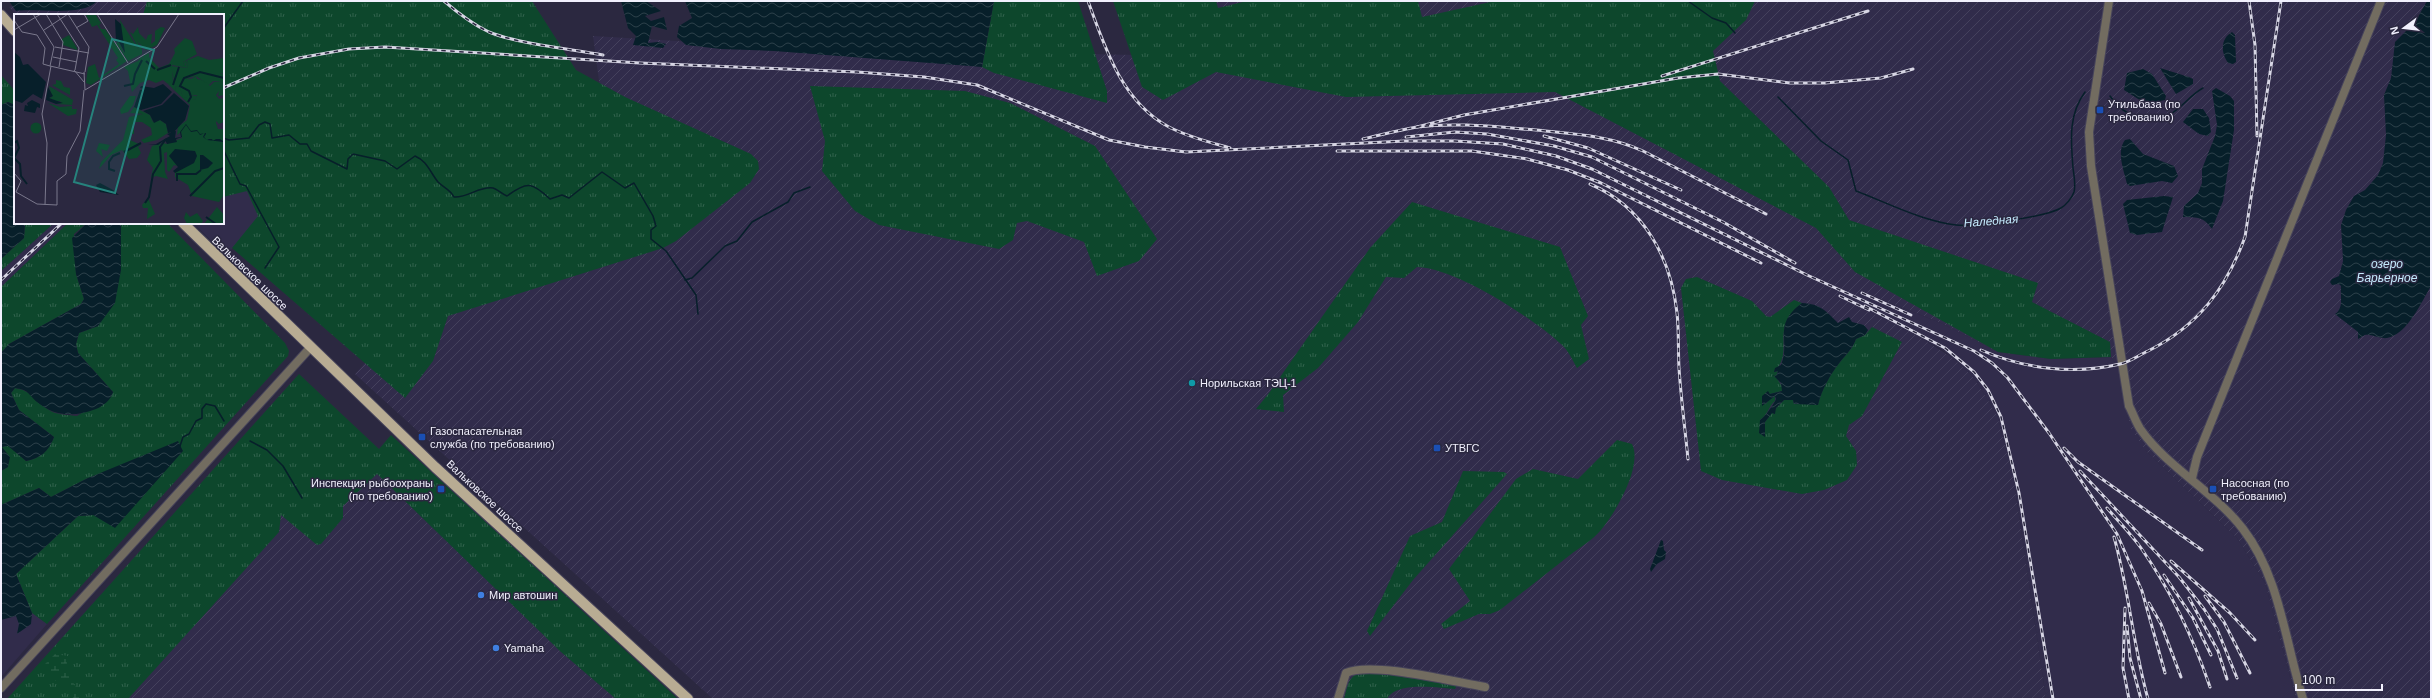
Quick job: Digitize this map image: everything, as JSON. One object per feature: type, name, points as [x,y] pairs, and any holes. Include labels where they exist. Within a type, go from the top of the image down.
[{"type":"main road","points":[[1,15],[14,30]]},
{"type":"main road","name":"Вальковское шоссе","points":[[184,224],[310,348],[435,467],[688,699]]},
{"type":"street","points":[[2109,1],[2089,132],[2091,166],[2099,226],[2129,406],[2141,430],[2154,444],[2230,512],[2243,528],[2265,566],[2273,586],[2303,699]]},
{"type":"street","points":[[2192,478],[2198,457],[2381,1]]},
{"type":"street","points":[[1,688],[310,348]]},
{"type":"street","points":[[1338,699],[1346,673],[1355,669],[1384,670],[1485,687]]},
{"type":"shaded area","points":[[23,1],[166,1],[156,14],[15,14],[9,7]]},
{"type":"shaded area","points":[[1216,1],[1247,1],[1218,9]]},
{"type":"shaded area","points":[[1401,1],[2431,1],[2431,699],[2296,699],[2265,583],[2237,538],[2146,451],[2130,427],[2120,370],[2111,357],[2002,301],[1998,352],[1941,323],[1863,292],[1860,307],[1911,332],[1953,358],[1974,378],[1997,415],[2013,475],[2046,699],[713,699],[355,374],[602,103],[593,36],[795,48],[1183,56]]},
{"type":"shaded area","points":[[254,183],[261,220],[226,255],[194,224],[224,224],[224,192]]},
{"type":"shaded area","points":[[53,224],[67,224],[1,287],[1,271]]},
{"type":"shaded area","points":[[1862,292],[1941,323],[1998,352],[2051,359],[2111,357],[2120,370],[2146,451],[2237,538],[2265,583],[2296,699],[2046,699],[2013,475],[1997,415],[1974,378],[1953,358],[1941,349],[1860,307]]},
{"type":"shaded area","points":[[374,462],[633,699],[108,699],[272,509]]},
{"type":"shaded area","points":[[22,604],[47,624],[1,677],[1,607]]},
{"type":"green space","points":[[147,1],[532,1],[576,70],[625,97],[751,154],[758,161],[759,169],[750,183],[676,241],[663,248],[448,316],[433,361],[405,398],[232,248],[258,216],[247,191],[224,197],[224,14],[143,14]]},
{"type":"green space","points":[[994,1],[1078,1],[1107,91],[1107,103],[994,73],[982,67]]},
{"type":"green space","points":[[1113,1],[1216,1],[1218,8],[1247,1],[1418,1],[1422,17],[1495,1],[1755,1],[1746,20],[1713,51],[1720,81],[1829,187],[1849,220],[2038,283],[2032,302],[2110,342],[2111,357],[2051,359],[1998,352],[1855,272],[1816,228],[1555,92],[1346,97],[1216,72],[1163,100],[1142,87]]},
{"type":"green space","points":[[1,75],[14,90],[14,105],[8,102],[1,105]]},
{"type":"green space","points":[[810,86],[965,91],[1010,103],[1095,146],[1157,239],[1139,261],[1097,276],[1084,242],[1027,221],[1017,223],[1013,240],[999,249],[879,225],[855,211],[822,171],[825,141]]},
{"type":"green space","points":[[1412,202],[1560,247],[1588,316],[1581,325],[1589,359],[1577,368],[1562,345],[1514,309],[1493,296],[1452,276],[1417,267],[1404,278],[1386,277],[1358,322],[1318,368],[1283,395],[1284,412],[1256,409],[1269,393],[1370,248]]},
{"type":"green space","points":[[25,224],[53,224],[1,271],[1,259],[24,238]]},
{"type":"green space","points":[[67,224],[86,224],[74,234],[76,274],[84,299],[81,304],[9,344],[1,353],[1,287]]},
{"type":"green space","points":[[121,224],[168,224],[285,343],[289,351],[288,356],[47,624],[32,613],[16,574],[78,516],[93,515],[88,478],[51,497],[39,488],[1,505],[1,471],[8,467],[1,447],[8,445],[26,461],[40,456],[49,446],[54,437],[19,410],[11,393],[15,388],[21,389],[26,391],[52,412],[77,416],[113,392],[78,353],[76,344],[79,333],[98,326],[121,270]]},
{"type":"green space","points":[[1697,277],[1752,301],[1766,316],[1770,317],[1794,300],[1802,303],[1792,313],[1786,322],[1784,331],[1783,356],[1780,364],[1774,372],[1778,371],[1776,377],[1783,388],[1782,391],[1770,394],[1765,405],[1771,397],[1775,396],[1775,401],[1765,416],[1760,420],[1763,433],[1765,422],[1772,412],[1774,414],[1776,408],[1784,400],[1793,400],[1794,404],[1818,404],[1824,387],[1840,362],[1851,349],[1856,339],[1865,335],[1872,327],[1902,342],[1862,416],[1849,425],[1846,436],[1856,451],[1857,465],[1847,480],[1824,490],[1802,494],[1722,480],[1701,471],[1681,288],[1686,279]]},
{"type":"green space","points":[[299,374],[379,449],[391,435],[678,699],[616,699],[561,652],[377,474],[343,506],[343,518],[321,544],[317,545],[281,515],[279,532],[128,699],[7,699]]},
{"type":"green space","points":[[1617,440],[1632,444],[1634,464],[1631,476],[1620,501],[1598,534],[1500,610],[1490,614],[1479,614],[1444,629],[1441,624],[1470,601],[1449,569],[1516,479],[1533,469],[1578,479]]},
{"type":"green space","points":[[1463,471],[1504,472],[1507,474],[1413,580],[1370,636],[1367,631],[1410,536],[1442,522]]},
{"type":"green space","points":[[55,654],[68,656],[66,669],[82,699],[73,699],[72,690],[53,679],[43,669],[44,665]]},
{"type":"green space","points":[[1364,671],[1457,685],[1455,689],[1429,687],[1408,688],[1392,693],[1387,699],[1344,699],[1348,685],[1352,678]]},
{"type":"water","points":[[9,1],[97,1],[91,6],[82,9],[60,11],[16,11]]},
{"type":"water","points":[[621,1],[646,1],[661,11],[645,16],[651,21],[664,17],[667,30],[652,26],[648,43],[658,42],[666,44],[663,48],[633,45],[636,36],[628,28]]},
{"type":"water","points":[[685,1],[994,1],[982,67],[774,51],[721,49],[686,45],[677,37],[679,26],[692,18]]},
{"type":"water","name":"озеро Барьерное","points":[[2427,1],[2431,1],[2431,286],[2413,316],[2401,331],[2394,336],[2387,338],[2365,335],[2358,339],[2358,332],[2335,314],[2340,309],[2341,305],[2341,286],[2339,284],[2332,285],[2330,282],[2332,279],[2339,276],[2343,261],[2341,225],[2346,210],[2354,196],[2365,190],[2378,175],[2383,163],[2386,135],[2384,95],[2391,78],[2395,42],[2415,22]]},
{"type":"water","points":[[2232,32],[2235,35],[2236,62],[2233,64],[2228,63],[2223,51],[2225,38]]},
{"type":"water","points":[[2160,68],[2189,77],[2193,79],[2193,84],[2176,94]]},
{"type":"water","points":[[2143,69],[2152,74],[2166,96],[2165,100],[2146,104],[2124,90],[2127,73]]},
{"type":"water","points":[[2216,88],[2230,96],[2234,101],[2234,130],[2223,201],[2212,229],[2200,218],[2183,217],[2184,206],[2198,193],[2202,183],[2202,169],[2215,136],[2217,125],[2212,91]]},
{"type":"water","points":[[8,102],[14,105],[14,224],[25,224],[24,238],[1,259],[1,105]]},
{"type":"water","points":[[2193,109],[2203,109],[2209,118],[2211,132],[2208,136],[2199,134],[2183,122]]},
{"type":"water","points":[[2130,139],[2143,154],[2174,166],[2178,176],[2172,183],[2162,181],[2130,186],[2127,184],[2121,150],[2125,140]]},
{"type":"water","points":[[2164,196],[2173,197],[2162,232],[2137,235],[2130,233],[2123,204],[2127,200]]},
{"type":"water","points":[[86,224],[121,224],[121,270],[115,303],[98,326],[79,333],[76,344],[78,353],[113,392],[111,397],[106,402],[96,409],[88,412],[65,414],[51,411],[37,402],[28,392],[15,388],[11,393],[19,410],[54,437],[50,446],[44,453],[36,458],[26,461],[8,446],[2,447],[10,457],[8,467],[1,471],[1,353],[9,344],[81,304],[84,299],[76,274],[72,238]]},
{"type":"water","points":[[1802,303],[1814,305],[1823,309],[1838,323],[1849,317],[1852,322],[1864,325],[1868,330],[1865,335],[1856,339],[1851,349],[1833,372],[1824,388],[1818,405],[1794,404],[1793,400],[1784,400],[1776,408],[1775,414],[1772,413],[1765,422],[1765,437],[1759,433],[1760,420],[1776,399],[1775,396],[1762,406],[1762,396],[1768,391],[1770,394],[1782,391],[1781,383],[1773,375],[1776,376],[1778,371],[1774,372],[1775,368],[1781,365],[1784,356],[1784,333],[1787,318]]},
{"type":"water","points":[[178,441],[183,451],[115,528],[93,515],[78,516],[16,574],[32,613],[31,624],[17,634],[19,624],[16,616],[1,620],[1,505],[39,488],[51,497],[88,478]]},
{"type":"water","points":[[1661,540],[1663,541],[1664,550],[1666,552],[1665,559],[1657,564],[1651,572],[1650,569]]},
{"type":"waterway","points":[[224,28],[243,1]]},
{"type":"waterway","name":"Наледная","points":[[1688,1],[1712,18],[1726,23],[1735,33]]},
{"type":"waterway","name":"Наледная","points":[[2110,96],[2115,103],[2129,114],[2152,120],[2174,112],[2203,88]]},
{"type":"waterway","name":"Наледная","points":[[1778,97],[1821,141],[1848,160],[1856,191],[1931,220],[1956,225],[1965,225],[2009,221],[2041,215],[2061,208],[2067,203],[2074,192],[2075,186],[2071,138],[2073,119],[2085,92]]},
{"type":"waterway","points":[[224,138],[229,140],[249,138],[259,125],[265,122],[270,124],[272,138],[289,135],[300,144],[307,144],[311,151],[347,169],[348,159],[353,154],[385,161],[397,169],[415,156],[423,161],[438,182],[449,190],[454,197],[464,196],[478,190],[488,188],[493,188],[507,196],[520,188],[529,186],[538,189],[550,199],[562,195],[569,198],[602,172],[625,188],[634,183],[653,216],[656,226],[651,230],[651,239],[666,251],[696,295],[698,314]]},
{"type":"waterway","points":[[224,151],[240,184],[246,186],[279,247],[265,268]]},
{"type":"waterway","points":[[685,280],[692,278],[725,246],[737,241],[752,222],[788,202],[794,193],[810,187]]},
{"type":"waterway","points":[[180,446],[183,437],[189,434],[196,421],[202,418],[202,409],[206,404],[215,406],[224,421]]},
{"type":"waterway","points":[[250,441],[267,450],[283,466],[302,498]]},
{"type":"railway","points":[[444,1],[460,14],[489,32],[529,43],[603,55]]},
{"type":"railway","points":[[1088,1],[1101,37],[1117,72],[1127,89],[1139,103],[1153,116],[1176,131],[1230,148]]},
{"type":"railway","points":[[2249,1],[2255,45],[2257,136]]},
{"type":"railway","points":[[1981,350],[1997,357],[2032,366],[2067,369],[2103,367],[2120,364],[2131,360],[2166,341],[2196,318],[2208,304],[2229,273],[2245,237],[2281,1]]},
{"type":"railway","points":[[1662,76],[1868,11]]},
{"type":"railway","points":[[224,88],[269,68],[299,58],[349,49],[385,47],[640,63],[857,72],[924,77],[977,85],[1109,140],[1145,147],[1186,152],[1405,141],[1455,141],[1503,144],[1556,156],[1592,169],[1807,275],[1974,351],[1992,363],[2007,377],[2049,433],[2117,534],[2142,591],[2165,673]]},
{"type":"railway","points":[[1417,127],[1464,115],[1678,78],[1718,74],[1790,83],[1825,83],[1881,78],[1913,69]]},
{"type":"railway","points":[[1363,139],[1417,127],[1447,125],[1536,130],[1604,138],[1643,151],[1766,214]]},
{"type":"railway","points":[[1406,137],[1455,132],[1487,134],[1554,146],[1592,157],[1723,222],[1795,263]]},
{"type":"railway","points":[[1544,136],[1588,148],[1681,190]]},
{"type":"railway","points":[[1337,151],[1472,151],[1527,159],[1568,170],[1601,183],[1761,263]]},
{"type":"railway","points":[[1590,184],[1609,194],[1626,206],[1640,220],[1652,236],[1668,273],[1674,293],[1677,313],[1680,379],[1688,459]]},
{"type":"railway","points":[[1,280],[61,224]]},
{"type":"railway","points":[[1862,293],[1911,315]]},
{"type":"railway","points":[[1840,296],[1869,310]]},
{"type":"railway","points":[[1865,306],[1945,348],[1974,372],[1988,390],[2001,417],[2019,493],[2053,699]]},
{"type":"railway","points":[[2064,448],[2078,462],[2202,550]]},
{"type":"railway","points":[[2080,471],[2179,577],[2204,609],[2217,629],[2237,678]]},
{"type":"railway","points":[[2107,508],[2137,543],[2152,564],[2172,598],[2189,632],[2210,687]]},
{"type":"railway","points":[[2114,537],[2124,577],[2138,659],[2148,699]]},
{"type":"railway","points":[[2171,561],[2230,613],[2255,640]]},
{"type":"railway","points":[[2164,575],[2193,618],[2211,655]]},
{"type":"railway","points":[[2205,596],[2224,622],[2250,673]]},
{"type":"railway","points":[[2189,598],[2218,651],[2227,679]]},
{"type":"railway","points":[[2149,603],[2161,624],[2181,677]]},
{"type":"railway","points":[[2125,608],[2123,668],[2129,699]]},
{"type":"railway","points":[[2127,626],[2130,658],[2141,699]]},
{"type":"place","name":"Утильбаза (по требованию)","points":[[2100,110]]},
{"type":"place","name":"Норильская ТЭЦ-1","points":[[1192,383]]},
{"type":"place","name":"Газоспасательная служба (по требованию)","points":[[422,437]]},
{"type":"place","name":"УТВГС","points":[[1437,448]]},
{"type":"place","name":"Инспекция рыбоохраны (по требованию)","points":[[441,489]]},
{"type":"place","name":"Насосная (по требованию)","points":[[2213,489]]},
{"type":"place","name":"Мир автошин","points":[[481,595]]},
{"type":"place","name":"Yamaha","points":[[496,648]]}]
